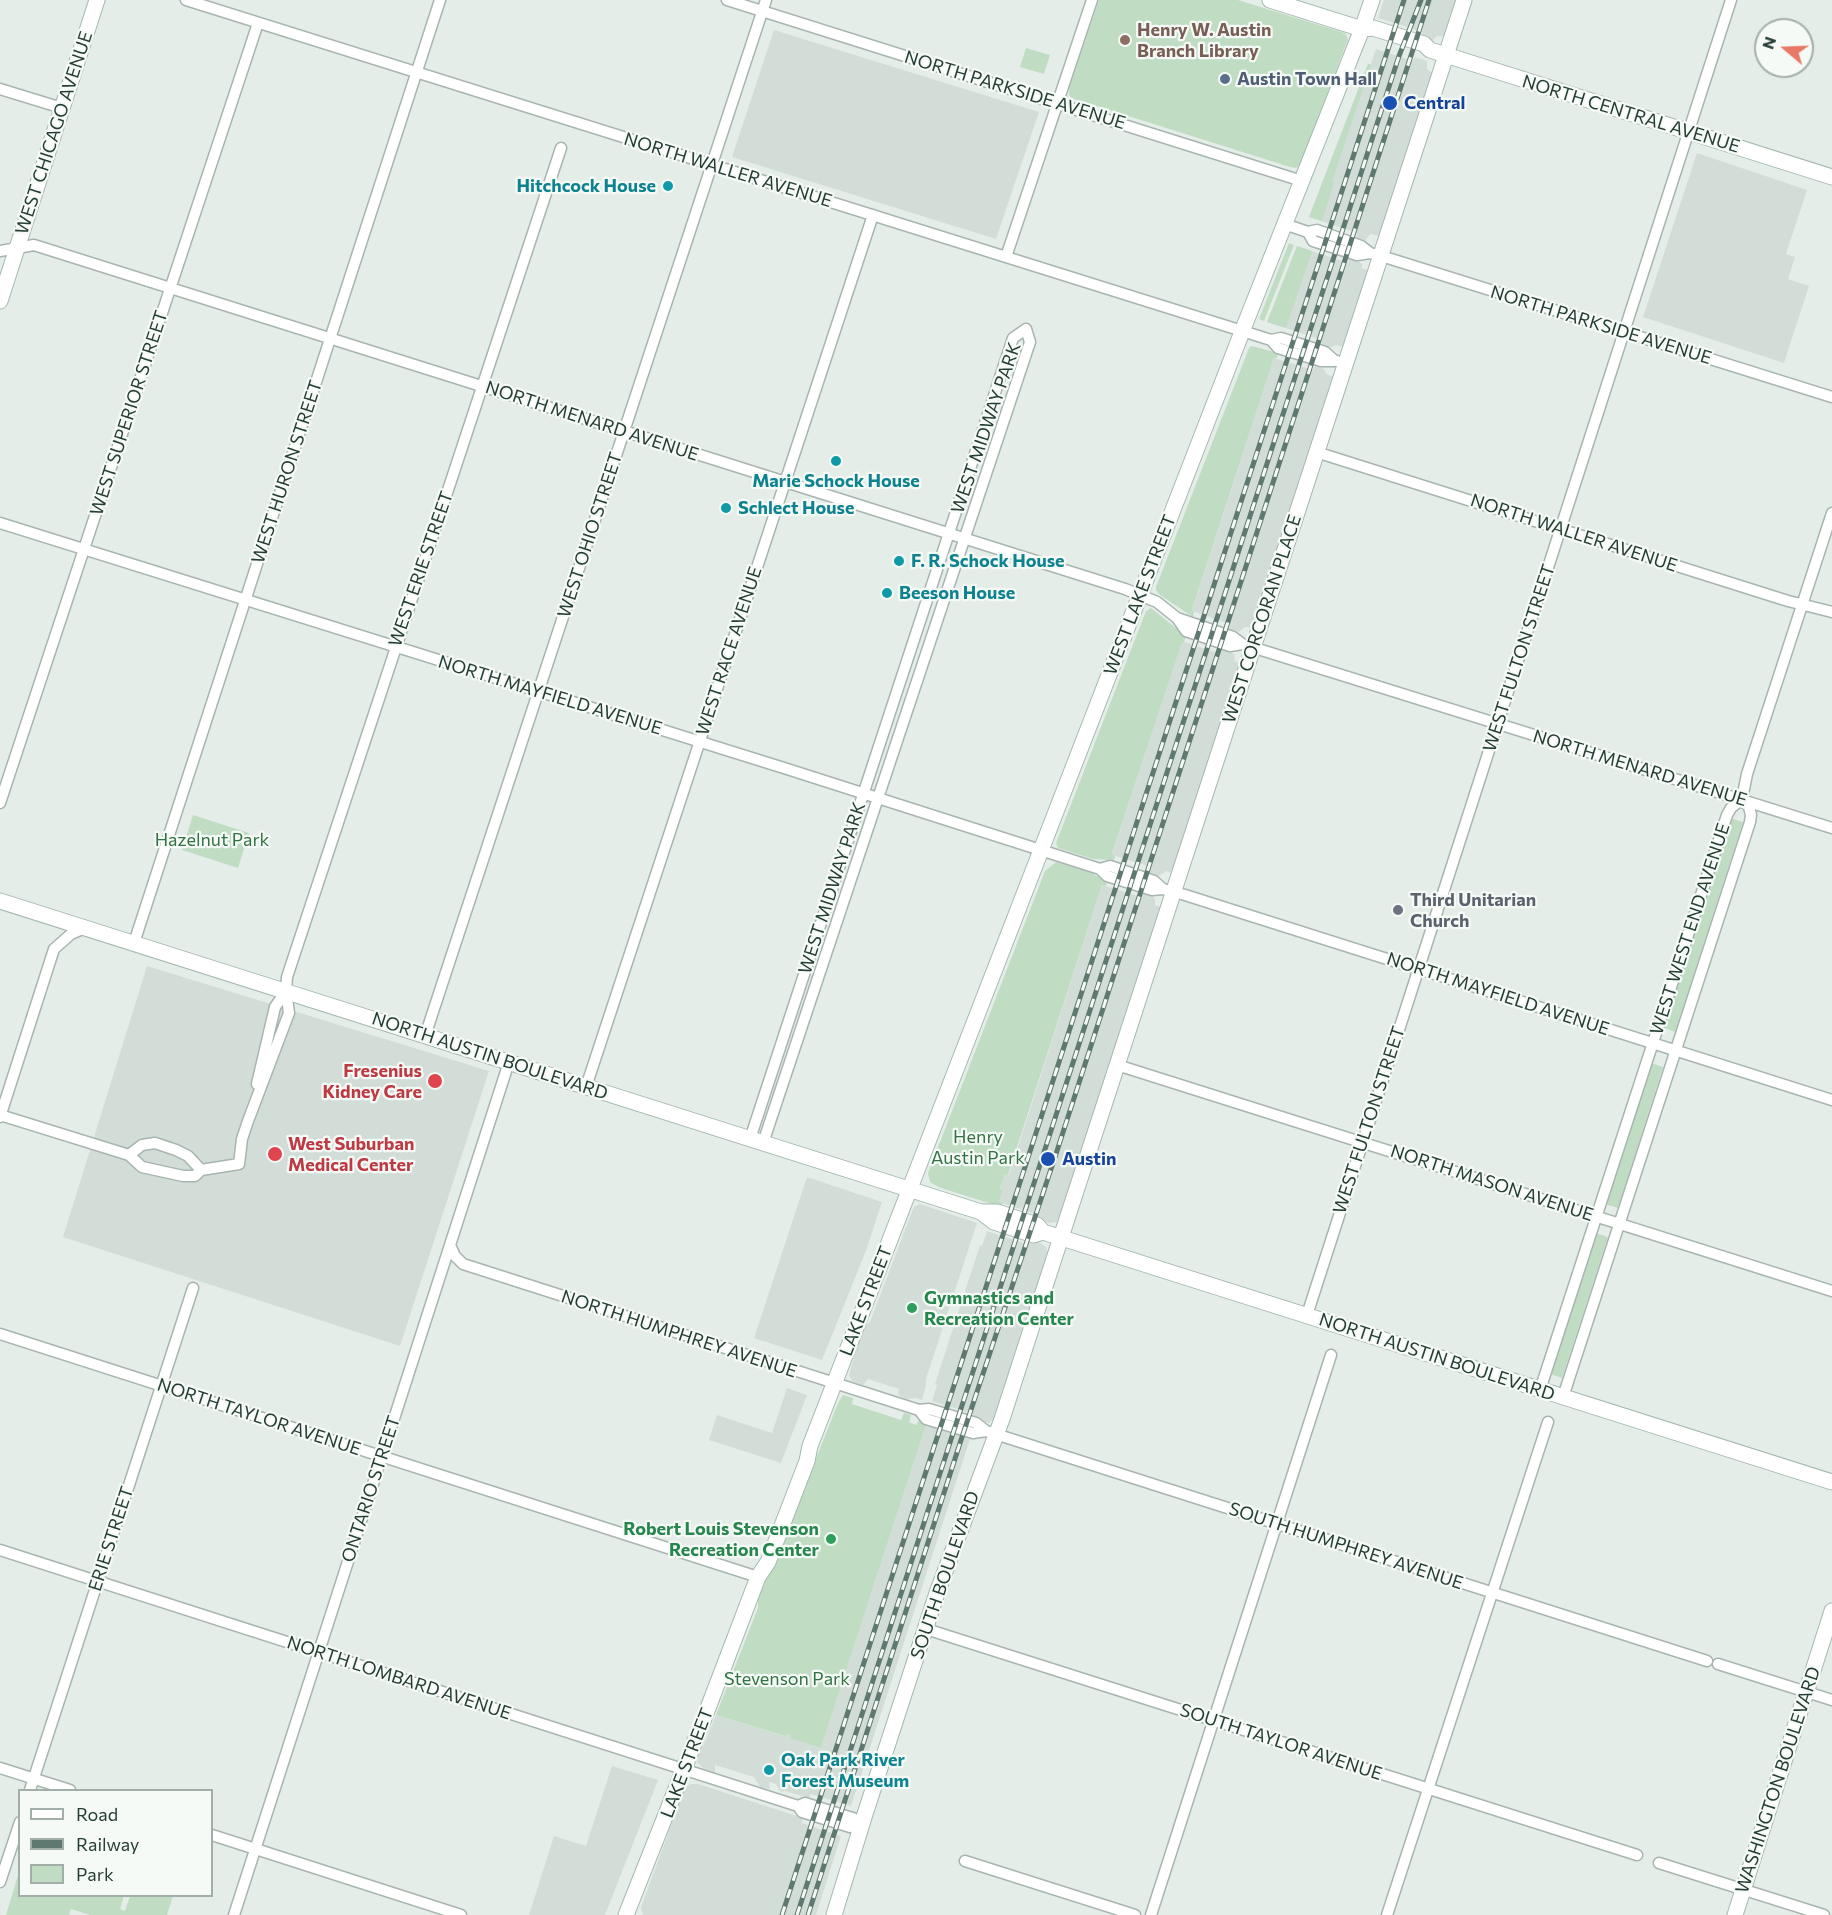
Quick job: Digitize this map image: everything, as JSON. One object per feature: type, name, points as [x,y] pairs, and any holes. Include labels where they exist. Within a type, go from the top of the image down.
[{"type":"street","name":"WEST CHICAGO AVENUE","points":[[0,301],[97,0]]},
{"type":"street","name":"NORTH WALLER AVENUE","points":[[186,0],[1243,331],[1271,340],[1278,348],[1321,362],[1340,362]]},
{"type":"street","name":"WEST HURON STREET","points":[[134,943],[440,0]]},
{"type":"street","name":"NORTH PARKSIDE AVENUE","points":[[728,0],[764,5],[1057,104],[1302,181]]},
{"type":"street","points":[[1006,257],[1092,0]]},
{"type":"street","name":"NORTH CENTRAL AVENUE","points":[[1270,0],[1362,29],[1373,28],[1425,44],[1430,50],[1445,55],[1832,177]]},
{"type":"street","name":"WEST LAKE STREET","points":[[909,1189],[1372,0]]},
{"type":"street","name":"WEST CORCORAN PLACE","points":[[1061,1238],[1117,1065],[1169,890],[1248,646],[1316,452],[1340,362],[1464,0]]},
{"type":"street","name":"WEST FULTON STREET","points":[[1307,1316],[1731,0]]},
{"type":"street","name":"WEST OHIO STREET","points":[[425,1035],[764,5]]},
{"type":"street","name":"WEST SUPERIOR STREET","points":[[0,803],[258,22]]},
{"type":"street","points":[[0,89],[62,108]]},
{"type":"street","name":"WEST ERIE STREET","points":[[201,1170],[239,1164],[242,1139],[275,1007],[286,992],[287,977],[561,148]]},
{"type":"street","name":"WEST RACE AVENUE","points":[[586,1087],[873,215]]},
{"type":"street","name":"NORTH PARKSIDE AVENUE","points":[[1284,224],[1308,232],[1313,241],[1356,255],[1375,255],[1832,397]]},
{"type":"street","name":"NORTH MENARD AVENUE","points":[[0,251],[34,245],[1140,595],[1157,602],[1177,618],[1186,631],[1230,646],[1248,646],[1832,828]]},
{"type":"street","name":"WEST MIDWAY PARK","points":[[1026,329],[1030,342],[878,798],[756,1141],[864,794],[1013,338],[1026,329]]},
{"type":"street","points":[[993,401],[1008,406]]},
{"type":"street","name":"NORTH WALLER AVENUE","points":[[1316,452],[1787,601],[1832,612]]},
{"type":"street","points":[[1742,799],[1747,774],[1832,513]]},
{"type":"street","name":"NORTH MAYFIELD AVENUE","points":[[0,522],[1100,869],[1110,867],[1154,881],[1169,890],[1832,1100]]},
{"type":"street","name":"WEST WEST END AVENUE","points":[[1540,1390],[1727,815],[1731,808],[1742,799],[1749,807],[1751,815],[1749,822],[1563,1397]]},
{"type":"street","name":"NORTH AUSTIN BOULEVARD","points":[[0,901],[981,1212],[994,1222],[1034,1235],[1043,1232],[1832,1482]]},
{"type":"street","points":[[85,928],[71,933],[54,949],[0,1116],[129,1155],[142,1167],[183,1176],[195,1176],[201,1170],[188,1156],[155,1143],[142,1145],[129,1155]]},
{"type":"street","name":"ONTARIO STREET","points":[[234,1915],[509,1062]]},
{"type":"street","name":"NORTH MASON AVENUE","points":[[1117,1065],[1832,1291]]},
{"type":"street","name":"LAKE STREET","points":[[626,1915],[758,1577],[758,1559],[798,1458],[810,1446],[909,1189]]},
{"type":"street","name":"SOUTH BOULEVARD","points":[[834,1915],[861,1826],[991,1432],[1061,1238]]},
{"type":"street","name":"NORTH HUMPHREY AVENUE","points":[[450,1245],[454,1256],[463,1264],[919,1410],[929,1409],[976,1423],[991,1432]]},
{"type":"street","name":"ERIE STREET","points":[[30,1789],[193,1288]]},
{"type":"street","name":"NORTH TAYLOR AVENUE","points":[[0,1334],[758,1577]]},
{"type":"street","points":[[1151,1915],[1331,1355]]},
{"type":"street","points":[[1387,1915],[1548,1422]]},
{"type":"street","name":"SOUTH HUMPHREY AVENUE","points":[[991,1432],[1832,1700]]},
{"type":"street","name":"NORTH LOMBARD AVENUE","points":[[0,1550],[798,1806],[802,1812],[849,1827],[861,1826]]},
{"type":"street","name":"WASHINGTON BOULEVARD","points":[[1735,1915],[1832,1611]]},
{"type":"street","name":"SOUTH TAYLOR AVENUE","points":[[926,1629],[1637,1855]]},
{"type":"street","points":[[0,1768],[64,1789]]},
{"type":"street","points":[[0,1882],[18,1828]]},
{"type":"street","points":[[213,1835],[461,1915]]},
{"type":"street","points":[[965,1861],[1135,1915]]},
{"type":"street","points":[[1659,1863],[1824,1915]]},
{"type":"shaded area","points":[[1384,0],[1457,0],[1445,37],[1437,36],[1433,40],[1421,37],[1422,32],[1378,18]]},
{"type":"shaded area","points":[[774,30],[1039,112],[996,239],[732,157]]},
{"type":"shaded area","points":[[1376,49],[1413,61],[1415,57],[1427,61],[1427,69],[1433,73],[1381,236],[1370,234],[1365,241],[1356,238],[1357,233],[1309,217],[1368,64],[1371,64]]},
{"type":"shaded area","points":[[1697,153],[1807,190],[1786,254],[1795,257],[1788,279],[1809,286],[1784,363],[1643,317]]},
{"type":"shaded area","points":[[1297,246],[1348,263],[1350,257],[1362,264],[1362,268],[1368,271],[1343,347],[1321,346],[1322,340],[1267,322]]},
{"type":"shaded area","points":[[1274,358],[1313,370],[1315,366],[1319,367],[1324,369],[1326,374],[1334,377],[1252,628],[1245,627],[1239,632],[1229,629],[1230,624],[1192,611]]},
{"type":"shaded area","points":[[1182,641],[1220,654],[1222,649],[1231,652],[1235,655],[1234,661],[1241,663],[1172,873],[1166,871],[1159,876],[1149,873],[1151,867],[1112,855]]},
{"type":"shaded area","points":[[1102,885],[1141,897],[1143,893],[1153,896],[1155,905],[1161,907],[1058,1222],[1049,1223],[1037,1219],[1038,1215],[999,1202],[1003,1190],[1000,1189],[1005,1174],[1009,1175]]},
{"type":"shaded area","name":"West Suburban Medical Center","points":[[147,966],[489,1071],[400,1346],[63,1237]]},
{"type":"shaded area","points":[[807,1177],[882,1202],[867,1248],[822,1360],[754,1338]]},
{"type":"shaded area","points":[[920,1204],[977,1223],[926,1379],[922,1400],[907,1399],[900,1396],[899,1389],[868,1379],[863,1385],[852,1381],[849,1375],[858,1342],[865,1326],[870,1322],[913,1209]]},
{"type":"shaded area","points":[[987,1231],[1029,1245],[1031,1240],[1046,1247],[1048,1253],[996,1416],[989,1423],[972,1419],[973,1414],[932,1401],[937,1385],[935,1384],[980,1245],[982,1246]]},
{"type":"shaded area","points":[[787,1388],[807,1395],[781,1463],[709,1440],[717,1415],[772,1433]]},
{"type":"shaded area","points":[[926,1425],[970,1439],[851,1806],[811,1794],[809,1798],[785,1791],[781,1792],[776,1784],[769,1782],[770,1789],[760,1787],[754,1777],[715,1765],[715,1773],[703,1768],[697,1762],[698,1756],[716,1715],[784,1736],[786,1733],[821,1748]]},
{"type":"shaded area","points":[[612,1766],[658,1780],[605,1915],[529,1915],[554,1836],[586,1846]]},
{"type":"shaded area","points":[[691,1784],[698,1784],[803,1818],[802,1823],[841,1836],[816,1915],[643,1915],[641,1907],[685,1788]]},
{"type":"green space","points":[[1099,0],[1238,0],[1345,33],[1348,39],[1300,165],[1296,168],[1290,167],[1071,98],[1069,89]]},
{"type":"green space","points":[[1026,48],[1050,55],[1044,74],[1020,67]]},
{"type":"green space","points":[[1368,64],[1371,65],[1332,182],[1334,183],[1322,221],[1309,217]]},
{"type":"green space","points":[[1289,243],[1294,245],[1264,321],[1259,319]]},
{"type":"green space","points":[[1297,246],[1312,251],[1286,328],[1267,322]]},
{"type":"green space","points":[[1252,346],[1278,353],[1277,358],[1274,358],[1192,610],[1193,617],[1160,595],[1156,587],[1249,348]]},
{"type":"green space","points":[[1151,608],[1186,636],[1182,642],[1112,854],[1115,856],[1114,860],[1093,859],[1058,848],[1056,843],[1146,611]]},
{"type":"green space","name":"Hazelnut Park","points":[[193,815],[249,833],[238,868],[182,850]]},
{"type":"green space","points":[[1730,818],[1743,822],[1675,1032],[1662,1027]]},
{"type":"green space","name":"Henry Austin Park","points":[[1056,862],[1089,872],[1107,881],[1106,886],[1102,885],[1008,1175],[1005,1174],[1000,1188],[1003,1190],[999,1202],[1003,1203],[1001,1207],[938,1187],[930,1182],[928,1173],[1045,871]]},
{"type":"green space","points":[[1651,1063],[1663,1067],[1618,1208],[1605,1204]]},
{"type":"green space","points":[[1595,1233],[1608,1237],[1562,1378],[1550,1374]]},
{"type":"green space","name":"Stevenson Park","points":[[843,1395],[853,1398],[852,1404],[901,1420],[904,1413],[911,1415],[909,1422],[916,1425],[920,1419],[930,1422],[929,1426],[926,1425],[821,1748],[790,1738],[791,1735],[786,1734],[785,1736],[716,1715],[758,1608],[758,1599],[772,1563],[778,1555]]},
{"type":"green space","points":[[18,1875],[18,1897],[124,1897],[120,1909],[125,1911],[130,1897],[173,1897],[167,1915],[90,1915],[71,1909],[69,1915],[6,1915]]},
{"type":"railway","points":[[782,1915],[1404,0]]},
{"type":"railway","points":[[797,1915],[1399,56],[1421,0]]},
{"type":"railway","points":[[808,1915],[1429,0]]},
{"type":"place","name":"Henry W. Austin Branch Library","points":[[1125,40]]},
{"type":"place","name":"Austin Town Hall","points":[[1225,79]]},
{"type":"place","name":"Central","points":[[1390,103]]},
{"type":"place","name":"Hitchcock House","points":[[668,186]]},
{"type":"place","name":"Marie Schock House","points":[[836,461]]},
{"type":"place","name":"Schlect House","points":[[726,508]]},
{"type":"place","name":"F. R. Schock House","points":[[899,561]]},
{"type":"place","name":"Beeson House","points":[[887,593]]},
{"type":"place","name":"Third Unitarian Church","points":[[1398,910]]},
{"type":"place","name":"Fresenius Kidney Care","points":[[435,1081]]},
{"type":"place","name":"West Suburban Medical Center","points":[[275,1154]]},
{"type":"place","name":"Austin","points":[[1048,1159]]},
{"type":"place","name":"Gymnastics and Recreation Center","points":[[912,1308]]},
{"type":"place","name":"Robert Louis Stevenson Recreation Center","points":[[831,1539]]},
{"type":"place","name":"Oak Park River Forest Museum","points":[[769,1770]]}]
